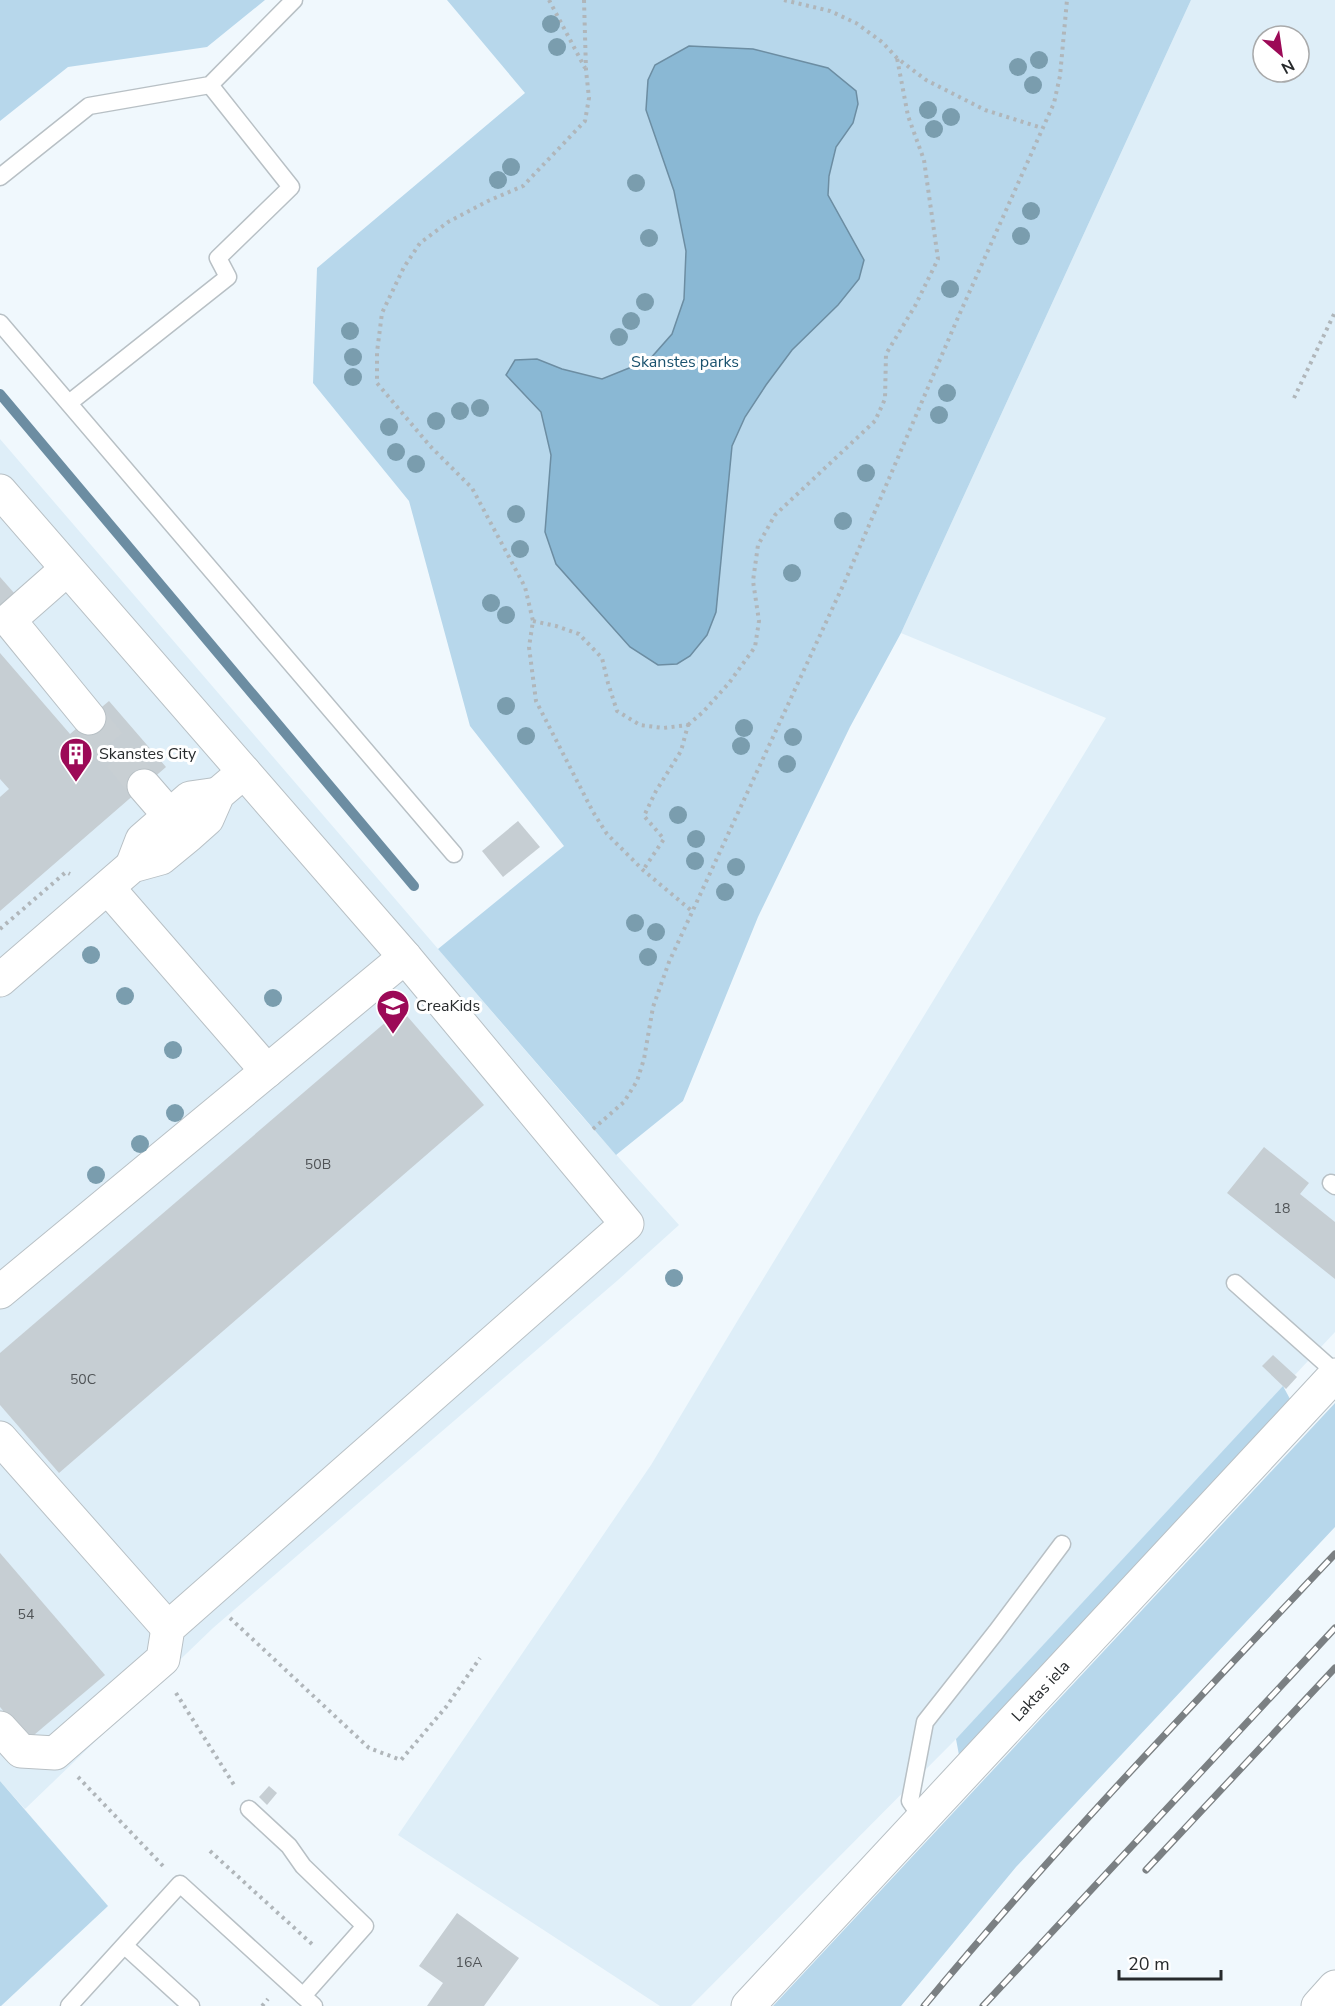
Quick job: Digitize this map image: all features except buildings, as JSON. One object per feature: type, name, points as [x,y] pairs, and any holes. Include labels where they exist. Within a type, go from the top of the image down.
[{"type":"street","points":[[0,491],[405,957],[627,1224],[168,1628],[163,1659],[55,1753],[21,1751],[0,1728]]},
{"type":"street","points":[[67,569],[9,620],[88,717]]},
{"type":"street","points":[[132,866],[161,858],[189,835],[207,819],[218,794],[244,772]]},
{"type":"street","points":[[144,786],[170,816]]},
{"type":"street","points":[[0,980],[132,866],[142,840],[190,798],[218,794]]},
{"type":"street","points":[[108,888],[267,1071]]},
{"type":"street","points":[[0,1292],[405,957]]},
{"type":"street","name":"Laktas iela","points":[[748,2006],[923,1820],[1335,1373]]},
{"type":"street","points":[[0,1438],[168,1628]]},
{"type":"street","points":[[1318,2006],[1335,1987]]},
{"type":"lane","points":[[0,177],[89,106],[210,85],[294,0]]},
{"type":"lane","points":[[69,403],[228,277],[218,258],[291,187],[210,85]]},
{"type":"lane","points":[[0,323],[454,854]]},
{"type":"lane","points":[[1236,1283],[1335,1373]]},
{"type":"lane","points":[[923,1820],[909,1801],[925,1722],[1062,1544]]},
{"type":"lane","points":[[70,2006],[180,1884],[308,2001],[365,1926],[303,1866],[290,1846],[249,1809]]},
{"type":"lane","points":[[125,1946],[191,2006]]},
{"type":"path","points":[[549,0],[586,70]]},
{"type":"path","points":[[584,0],[589,98],[585,121],[523,186],[448,222],[420,243],[404,267],[382,313],[377,352],[377,383],[430,446],[472,488],[525,587],[533,621],[529,646],[536,701],[598,819],[607,834],[642,870],[693,912]]},
{"type":"path","points":[[784,0],[830,11],[856,23],[926,80],[986,110],[1042,128]]},
{"type":"path","points":[[567,1152],[624,1102],[637,1081],[644,1059],[653,1007],[669,962],[846,579],[1054,103],[1067,0]]},
{"type":"path","points":[[642,870],[664,839],[644,816],[656,791],[681,751],[688,725],[703,712],[729,682],[755,647],[759,621],[753,580],[758,545],[775,514],[875,421],[885,399],[886,354],[915,306],[938,259],[924,160],[908,116],[897,58]]},
{"type":"path","points":[[1294,398],[1335,312]]},
{"type":"path","points":[[533,621],[579,634],[602,658],[617,711],[640,725],[663,728],[688,725]]},
{"type":"path","points":[[206,1594],[369,1748],[401,1760],[446,1707],[480,1658]]},
{"type":"path","points":[[158,1664],[249,1809]]},
{"type":"path","points":[[55,1753],[180,1884]]},
{"type":"path","points":[[210,1851],[315,1947],[262,2006]]},
{"type":"shaded area","points":[[1191,0],[1335,0],[1335,1332],[956,1739],[691,2006],[660,2006],[398,1835],[651,1465],[1106,718],[901,633]]},
{"type":"shaded area","points":[[689,46],[753,49],[828,68],[856,91],[858,104],[853,123],[836,147],[829,176],[828,195],[864,260],[859,279],[838,305],[792,350],[745,417],[732,446],[716,612],[707,635],[690,656],[677,664],[658,665],[630,647],[556,564],[545,532],[551,455],[541,412],[506,375],[515,360],[537,359],[562,369],[602,379],[649,360],[672,334],[684,299],[686,251],[674,191],[646,110],[648,80],[655,65]]},
{"type":"shaded area","points":[[0,439],[579,1113],[679,1225],[213,1628],[25,1809],[0,1781]]},
{"type":"green space","points":[[0,0],[265,0],[207,47],[68,67],[0,121]]},
{"type":"green space","name":"Skanstes parks","points":[[447,0],[1191,0],[901,633],[850,727],[758,917],[683,1101],[616,1155],[438,949],[564,846],[470,726],[409,501],[313,383],[317,268],[525,93]]},
{"type":"green space","points":[[1283,1386],[1290,1399],[959,1755],[956,1739]]},
{"type":"green space","points":[[1335,1403],[1335,1527],[1016,1867],[901,2006],[773,2006]]},
{"type":"green space","points":[[0,1781],[108,1906],[1,2006],[0,2006]]},
{"type":"waterway","points":[[0,394],[414,886]]},
{"type":"tunnel","points":[[89,718],[144,786]]},
{"type":"railway","points":[[924,2006],[1074,1833],[1335,1554]]},
{"type":"railway","points":[[983,2006],[1335,1628]]},
{"type":"railway","points":[[1146,1870],[1335,1668]]},
{"type":"place","name":"Skanstes City","points":[[76,783]]},
{"type":"place","name":"CreaKids","points":[[393,1035]]}]
